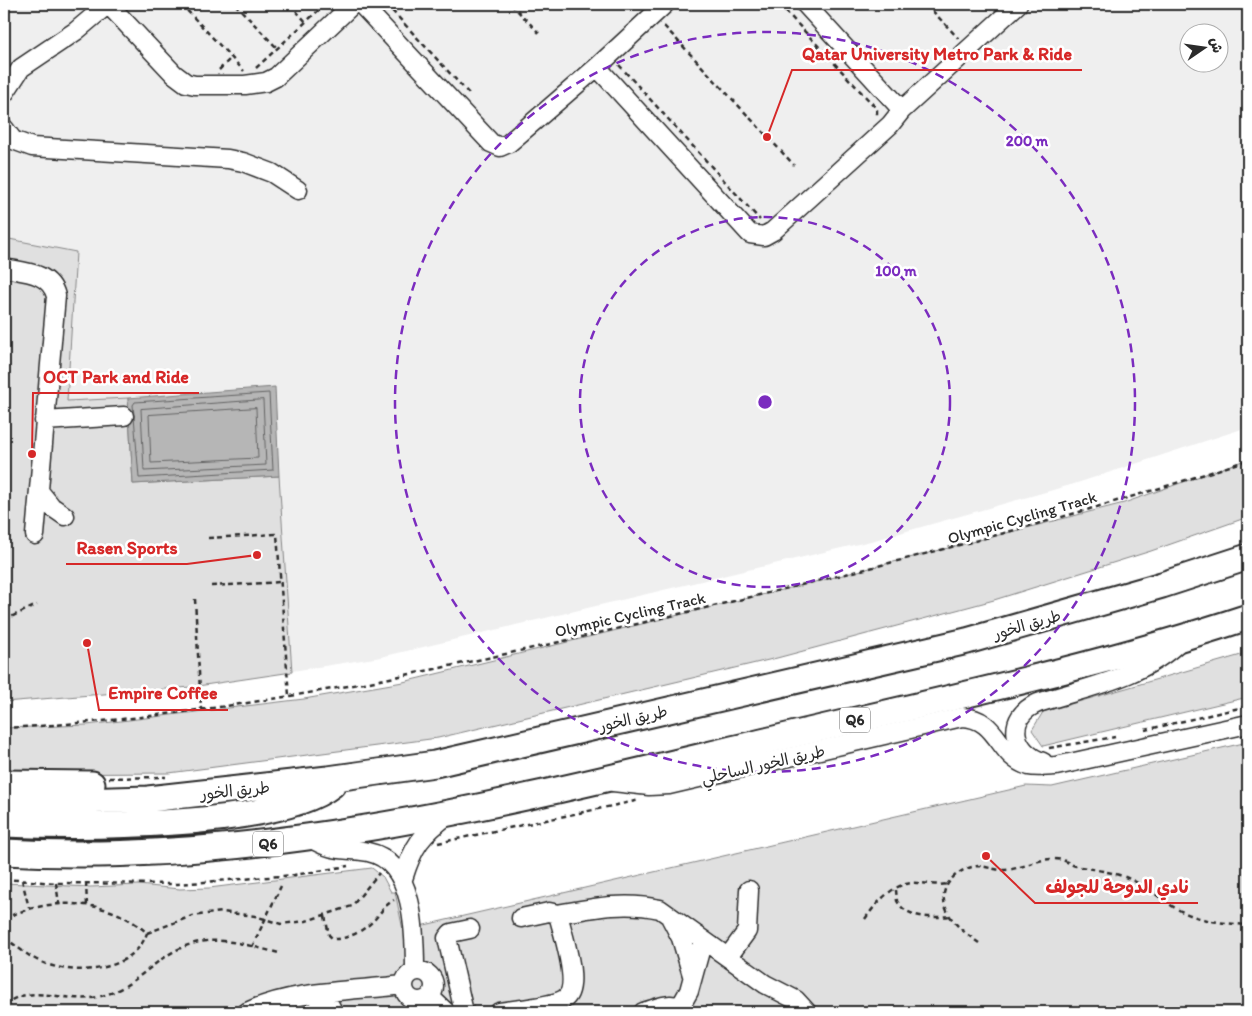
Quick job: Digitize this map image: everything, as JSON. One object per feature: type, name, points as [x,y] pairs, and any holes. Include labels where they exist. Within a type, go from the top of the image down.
[{"type":"highway","name":"طريق الخور","points":[[4,800],[43,802],[148,799],[342,777],[435,764],[967,641],[1162,585],[1248,557]]},
{"type":"highway","name":"Q6","points":[[4,852],[93,855],[262,844],[310,838],[452,812],[932,702],[1181,639],[1248,617]]},
{"type":"highway","points":[[4,824],[130,824],[262,812],[329,788],[342,777]]},
{"type":"highway","points":[[4,783],[123,785],[136,790],[148,799]]},
{"type":"street","points":[[4,94],[21,68],[76,32],[108,4],[174,74],[186,82],[210,86],[253,85],[276,77],[353,4]]},
{"type":"street","points":[[361,4],[491,143],[500,147],[513,139],[603,61],[659,9]]},
{"type":"street","points":[[805,4],[902,110]]},
{"type":"street","points":[[603,61],[750,234],[759,237],[773,231],[890,125],[902,110],[1018,4]]},
{"type":"street","points":[[4,128],[13,140],[32,147],[213,158],[243,162],[272,173],[298,190]]},
{"type":"street","points":[[4,268],[40,275],[49,282],[54,291],[56,302],[35,535]]},
{"type":"street","points":[[44,421],[124,416]]},
{"type":"street","points":[[40,491],[52,506],[65,516]]},
{"type":"street","points":[[1056,766],[1040,761],[1028,754],[1019,744],[1016,726],[1026,709],[1038,702],[1140,670],[1161,658],[1181,639]]},
{"type":"street","name":"طريق الخور الساحلي","points":[[598,780],[649,786],[669,785],[962,717],[974,719],[985,724],[1010,755],[1023,764],[1036,767],[1056,766],[1248,724]]},
{"type":"street","points":[[405,888],[410,855],[420,839],[452,812]]},
{"type":"street","points":[[310,838],[336,850],[367,852],[380,855],[391,864],[405,888],[414,927],[415,970]]},
{"type":"street","points":[[728,958],[747,932],[749,890]]},
{"type":"street","points":[[520,918],[549,912],[558,914],[625,905],[660,909],[765,984],[796,1000],[807,1012]]},
{"type":"street","points":[[499,1012],[557,1002],[567,996],[571,990],[572,979],[558,914]]},
{"type":"street","points":[[669,914],[681,938],[692,976]]},
{"type":"street","points":[[464,1012],[447,938],[451,934],[470,929]]},
{"type":"street","points":[[643,1012],[668,1005],[682,1010],[689,991],[702,940]]},
{"type":"street","points":[[415,970],[428,973],[433,980],[434,989],[430,997],[422,1001],[413,1000],[406,994],[403,985],[408,974],[415,970]]},
{"type":"street","points":[[256,1010],[305,996],[403,985]]},
{"type":"street","points":[[430,997],[446,1012]]},
{"type":"path","points":[[181,4],[248,76]]},
{"type":"path","points":[[235,4],[277,49]]},
{"type":"path","points":[[290,4],[306,22]]},
{"type":"path","points":[[386,4],[471,96]]},
{"type":"path","points":[[511,4],[539,33]]},
{"type":"path","points":[[779,4],[877,109],[878,115],[871,122]]},
{"type":"path","points":[[926,4],[960,40]]},
{"type":"path","points":[[255,69],[321,8]]},
{"type":"path","points":[[659,9],[794,165]]},
{"type":"path","points":[[216,72],[231,58]]},
{"type":"path","points":[[603,61],[762,222],[766,221]]},
{"type":"path","name":"Olympic Cycling Track","points":[[4,728],[107,720],[201,709],[348,686],[490,657],[924,556],[1146,494],[1248,460]]},
{"type":"path","points":[[208,538],[277,534],[289,696]]},
{"type":"path","points":[[211,586],[281,582]]},
{"type":"path","points":[[195,599],[201,709]]},
{"type":"path","points":[[4,620],[37,605]]},
{"type":"path","points":[[1143,730],[1248,706]]},
{"type":"path","points":[[1044,748],[1051,749],[1124,735]]},
{"type":"path","points":[[107,778],[174,776]]},
{"type":"path","points":[[430,845],[644,800]]},
{"type":"path","points":[[979,943],[969,937],[950,916],[945,907],[944,895],[948,884],[959,873],[975,867],[1006,870],[1041,860],[1063,860],[1076,866],[1100,870],[1133,880],[1172,906],[1198,918],[1248,925]]},
{"type":"path","points":[[147,933],[192,916],[209,913],[241,913],[289,924],[325,916],[346,909],[357,902],[379,872],[391,864]]},
{"type":"path","points":[[4,879],[56,883],[178,884],[294,875],[352,865]]},
{"type":"path","points":[[22,880],[29,908]]},
{"type":"path","points":[[86,882],[87,906]]},
{"type":"path","points":[[56,883],[59,904]]},
{"type":"path","points":[[865,918],[880,900],[896,890],[900,885],[908,883],[948,884]]},
{"type":"path","points":[[252,947],[281,886]]},
{"type":"path","points":[[325,916],[329,935],[332,938],[342,938],[370,924],[389,902],[405,888]]},
{"type":"path","points":[[896,890],[898,904],[909,912],[930,918],[950,916]]},
{"type":"path","points":[[4,919],[29,908],[59,904],[87,906],[123,915],[147,933]]},
{"type":"path","points":[[4,938],[40,962],[76,970],[112,964],[127,959],[144,943],[147,933]]},
{"type":"path","points":[[4,1005],[27,995],[48,993],[85,999],[106,995],[125,988],[163,956],[176,949],[200,942],[224,941],[279,953]]},
{"type":"shaded area","points":[[4,4],[1248,4],[1248,427],[1074,484],[875,540],[381,657],[191,687],[4,702]]},
{"type":"shaded area","points":[[4,238],[76,252],[67,401],[128,398],[133,484],[279,476],[292,672],[191,687],[4,702]]},
{"type":"shaded area","points":[[1248,459],[1248,517],[1151,551],[994,600],[777,658],[438,738],[169,773],[4,774],[4,728],[87,725],[304,699],[403,682],[827,579],[1124,503]]},
{"type":"shaded area","points":[[1248,653],[1248,697],[1043,746],[1032,730],[1043,712]]},
{"type":"shaded area","points":[[1248,742],[1248,1012],[4,1012],[4,883],[90,887],[138,885],[180,889],[209,888],[372,868],[383,877],[391,892],[395,892],[403,930],[1026,786],[1052,787]]},
{"type":"water","points":[[275,387],[279,476],[133,484],[128,398]]},
{"type":"place","name":"Qatar University Metro Park & Ride","points":[[767,137]]},
{"type":"place","name":"OCT Park and Ride","points":[[32,454]]},
{"type":"place","name":"Rasen Sports","points":[[257,555]]},
{"type":"place","name":"Empire Coffee","points":[[87,643]]},
{"type":"place","name":"نادي الدوحة للجولف","points":[[986,856]]}]
